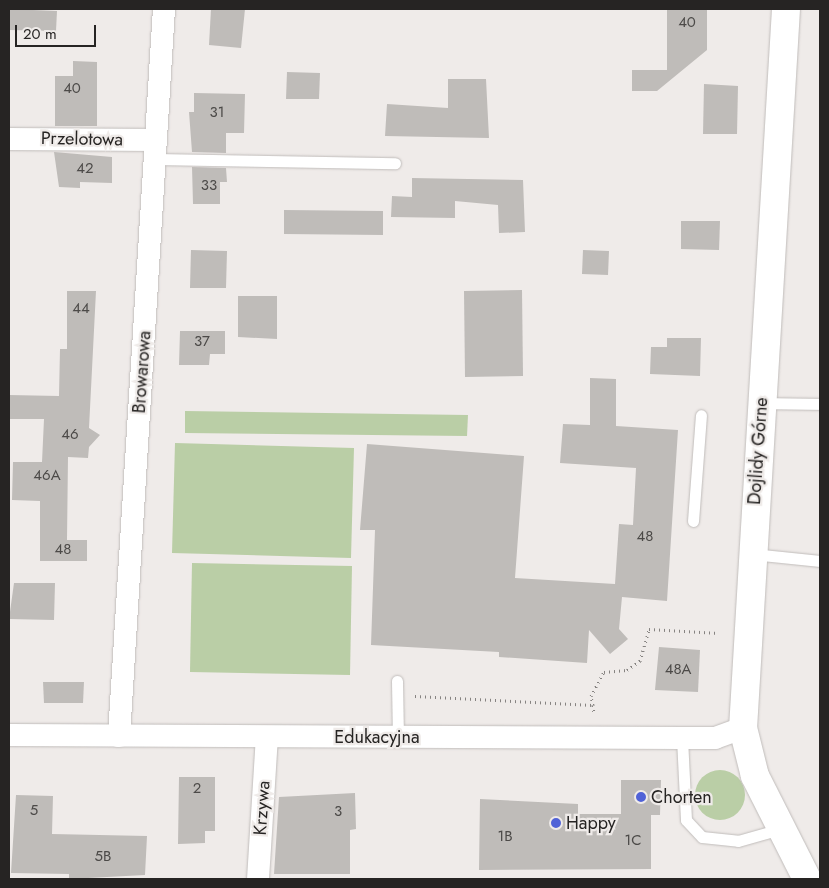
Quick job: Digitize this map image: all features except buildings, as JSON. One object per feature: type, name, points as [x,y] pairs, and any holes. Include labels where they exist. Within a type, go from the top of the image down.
[{"type":"street","name":"Browarowa","points":[[119,736],[164,9]]},
{"type":"street","name":"Dojlidy Górne","points":[[786,9],[751,554],[743,728],[755,776],[780,829],[807,879]]},
{"type":"street","name":"Przelotowa","points":[[9,139],[156,150]]},
{"type":"street","name":"Edukacyjna","points":[[9,735],[715,738],[743,728]]},
{"type":"street","name":"Krzywa","points":[[258,879],[266,737]]},
{"type":"lane","points":[[156,150],[395,164]]},
{"type":"lane","points":[[761,403],[820,404]]},
{"type":"lane","points":[[693,521],[701,416]]},
{"type":"lane","points":[[751,554],[820,561]]},
{"type":"lane","points":[[397,681],[398,737]]},
{"type":"lane","points":[[682,738],[686,820],[702,837],[738,841],[780,829]]},
{"type":"path","points":[[595,722],[591,696],[604,672],[627,670],[640,661],[650,630],[719,633]]},
{"type":"path","points":[[397,696],[592,706]]},
{"type":"green space","points":[[185,411],[468,415],[467,436],[185,433]]},
{"type":"green space","points":[[175,443],[354,448],[351,558],[172,553]]},
{"type":"green space","points":[[192,563],[352,566],[350,675],[190,672]]},
{"type":"green space","points":[[720,770],[730,772],[738,777],[743,785],[745,795],[743,805],[738,813],[730,818],[720,820],[710,818],[702,813],[697,805],[695,795],[697,785],[702,777],[710,772]]},
{"type":"place","name":"Chorten","points":[[641,797]]},
{"type":"place","name":"Happy","points":[[556,823]]}]
